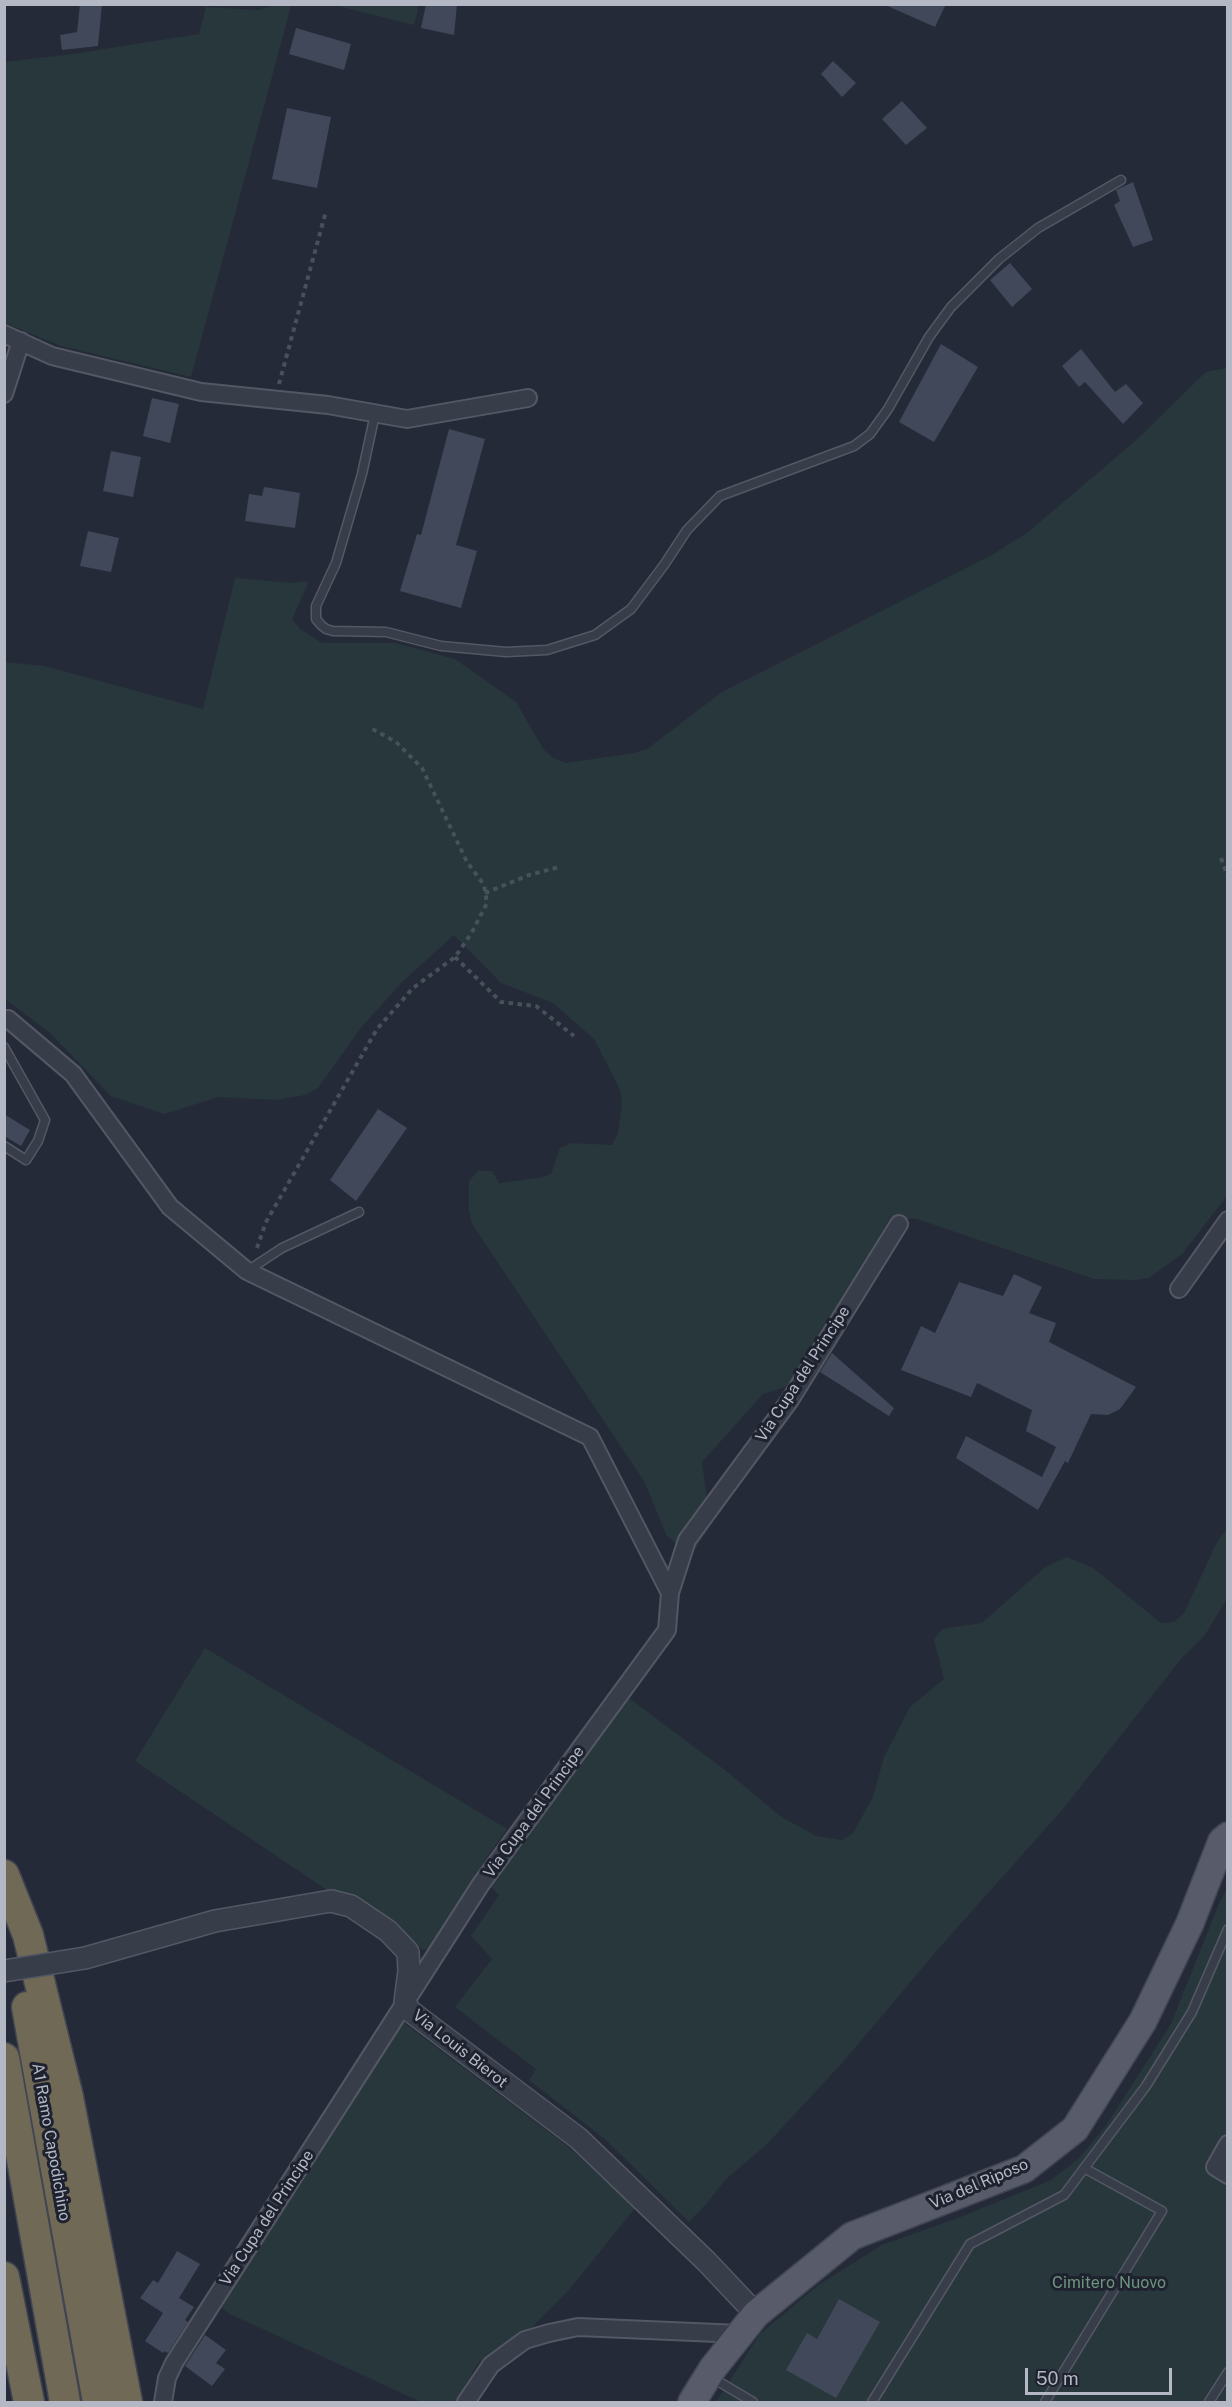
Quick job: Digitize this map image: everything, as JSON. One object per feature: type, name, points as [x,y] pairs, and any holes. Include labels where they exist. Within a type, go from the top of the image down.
[{"type":"highway","points":[[4,1875],[28,1935],[68,2097],[127,2403]]},
{"type":"highway","name":"A1 Ramo Capodichino","points":[[4,1881],[98,2403]]},
{"type":"highway","name":"A1 Ramo Capodichino","points":[[4,2058],[65,2403]]},
{"type":"highway","points":[[4,2277],[29,2403]]},
{"type":"main road","name":"Via del Riposo","points":[[692,2403],[708,2376],[748,2324],[852,2236],[1024,2169],[1075,2129],[1143,2021],[1222,1851]]},
{"type":"street","points":[[4,334],[52,356],[201,392],[328,405],[407,419],[528,398]]},
{"type":"street","points":[[4,394],[21,341]]},
{"type":"street","points":[[6,1019],[73,1074],[170,1207],[247,1271],[590,1437],[670,1593]]},
{"type":"street","points":[[1179,1288],[1227,1220]]},
{"type":"street","name":"Via Cupa del Principe","points":[[163,2403],[167,2378],[174,2363],[481,1884],[667,1630],[670,1593],[687,1540],[790,1400],[899,1224]]},
{"type":"street","name":"Via Louis Bierot","points":[[4,1971],[85,1959],[215,1920],[331,1902],[351,1906],[388,1931],[408,1952],[409,1971],[405,2002],[410,2011],[578,2138],[706,2261],[748,2324]]},
{"type":"street","points":[[1227,2144],[1215,2167],[1227,2175]]},
{"type":"street","points":[[466,2403],[491,2365],[525,2340],[549,2333],[578,2327],[748,2324]]},
{"type":"lane","points":[[375,414],[362,474],[336,563],[316,606],[316,619],[321,625],[333,630],[386,632],[441,646],[506,652],[547,650],[595,635],[631,609],[687,530],[720,496],[854,446],[870,434],[888,409],[929,337],[951,307],[999,259],[1038,228],[1121,180]]},
{"type":"lane","points":[[4,1047],[45,1120],[38,1141],[26,1160],[4,1146]]},
{"type":"lane","points":[[247,1271],[282,1248],[359,1212]]},
{"type":"lane","points":[[872,2403],[970,2244],[1064,2195],[1146,2086],[1192,2012],[1227,1929]]},
{"type":"lane","points":[[1045,2403],[1162,2211],[1084,2168]]},
{"type":"lane","points":[[1209,2403],[1227,2372]]},
{"type":"lane","points":[[708,2376],[727,2385],[753,2403]]},
{"type":"path","points":[[273,399],[279,386],[327,211]]},
{"type":"path","points":[[247,1271],[266,1222],[377,1029],[413,987],[455,957],[471,934],[487,903],[484,885],[467,862],[422,768],[396,742],[369,727]]},
{"type":"path","points":[[1221,858],[1227,877]]},
{"type":"path","points":[[485,893],[529,874],[559,867]]},
{"type":"path","points":[[455,957],[501,1002],[536,1005],[574,1036]]},
{"type":"green space","points":[[419,4],[414,25],[334,5]]},
{"type":"green space","points":[[275,5],[291,6],[191,377],[61,346],[5,323],[5,62],[199,34],[206,7],[258,10]]},
{"type":"green space","points":[[1227,368],[1227,1196],[1182,1254],[1149,1278],[1135,1280],[1094,1279],[917,1219],[891,1217],[802,1366],[817,1377],[763,1394],[702,1462],[710,1526],[691,1556],[667,1536],[644,1481],[472,1224],[469,1211],[469,1181],[478,1171],[492,1171],[499,1183],[539,1178],[551,1174],[560,1148],[571,1143],[612,1145],[618,1133],[622,1104],[620,1090],[594,1039],[553,1003],[501,983],[454,935],[402,982],[360,1029],[318,1088],[305,1095],[276,1100],[219,1097],[164,1114],[111,1096],[50,1033],[5,999],[4,662],[44,666],[203,709],[235,578],[292,583],[309,581],[292,619],[300,629],[322,643],[395,643],[455,659],[516,702],[544,750],[553,758],[566,763],[634,753],[647,749],[722,692],[990,556],[1027,533],[1134,442],[1206,372]]},
{"type":"green space","points":[[1227,1528],[1227,1598],[1205,1635],[1181,1659],[1063,1809],[940,1947],[843,2062],[767,2144],[725,2180],[689,2222],[606,2140],[529,2080],[536,2069],[455,2007],[492,1959],[471,1936],[499,1895],[488,1885],[596,1735],[629,1698],[725,1770],[780,1816],[816,1836],[842,1840],[853,1833],[873,1797],[884,1757],[910,1707],[944,1679],[934,1639],[942,1629],[982,1623],[1044,1568],[1067,1557],[1093,1568],[1161,1623],[1174,1622],[1184,1613],[1217,1542]]},
{"type":"green space","points":[[205,1648],[507,1829],[431,1947],[423,1950],[397,1925],[333,1894],[135,1761]]},
{"type":"green space","name":"Cimitero Nuovo","points":[[1227,1888],[1227,2402],[716,2402],[760,2334],[817,2286],[882,2245],[958,2218],[1051,2180],[1078,2159],[1105,2127],[1171,2024]]},
{"type":"green space","points":[[400,2020],[565,2144],[635,2208],[569,2290],[518,2341],[478,2363],[456,2402],[421,2402],[230,2314],[217,2304]]},
{"type":"building","points":[[80,4],[102,4],[98,46],[62,50],[60,35],[77,32]]},
{"type":"building","points":[[426,4],[457,4],[454,35],[421,28]]},
{"type":"building","points":[[883,4],[946,4],[935,27]]},
{"type":"building","points":[[296,28],[351,44],[344,70],[289,54]]},
{"type":"building","points":[[833,61],[856,83],[842,97],[821,74]]},
{"type":"building","points":[[902,101],[927,128],[906,145],[882,119]]},
{"type":"building","points":[[287,108],[331,117],[317,188],[272,179]]},
{"type":"building","points":[[1133,182],[1153,240],[1133,247],[1114,205],[1120,201],[1116,190]]},
{"type":"building","points":[[1010,263],[1032,289],[1012,307],[990,280]]},
{"type":"building","points":[[941,344],[978,367],[934,442],[899,422]]},
{"type":"building","points":[[1081,349],[1115,392],[1126,384],[1143,403],[1123,424],[1085,382],[1079,387],[1062,366]]},
{"type":"building","points":[[152,398],[179,404],[170,443],[143,436]]},
{"type":"building","points":[[449,429],[485,439],[456,545],[477,551],[461,608],[400,591],[417,534],[421,535]]},
{"type":"building","points":[[111,451],[141,457],[133,497],[103,491]]},
{"type":"building","points":[[264,487],[300,493],[295,528],[245,521],[249,494],[262,496]]},
{"type":"building","points":[[88,531],[119,538],[111,572],[80,566]]},
{"type":"building","points":[[378,1109],[407,1128],[356,1201],[330,1180]]},
{"type":"building","points":[[4,1114],[30,1130],[21,1146],[4,1136]]},
{"type":"building","points":[[1014,1274],[1042,1287],[1029,1313],[1056,1323],[1049,1342],[1136,1387],[1120,1409],[1108,1415],[1091,1414],[1068,1463],[1065,1461],[1038,1510],[956,1458],[966,1436],[1042,1477],[1056,1447],[1026,1431],[1032,1410],[977,1383],[971,1397],[901,1370],[921,1326],[935,1333],[959,1282],[1003,1296]]},
{"type":"building","points":[[832,1353],[894,1408],[889,1416],[820,1372]]},
{"type":"building","points":[[177,2251],[200,2264],[179,2298],[194,2307],[185,2320],[188,2322],[168,2353],[164,2351],[163,2353],[145,2341],[163,2313],[140,2298],[153,2280],[158,2283]]},
{"type":"building","points":[[839,2299],[880,2322],[836,2398],[786,2370],[807,2333],[817,2339]]},
{"type":"building","points":[[205,2335],[226,2350],[216,2363],[225,2369],[212,2386],[185,2366]]}]
